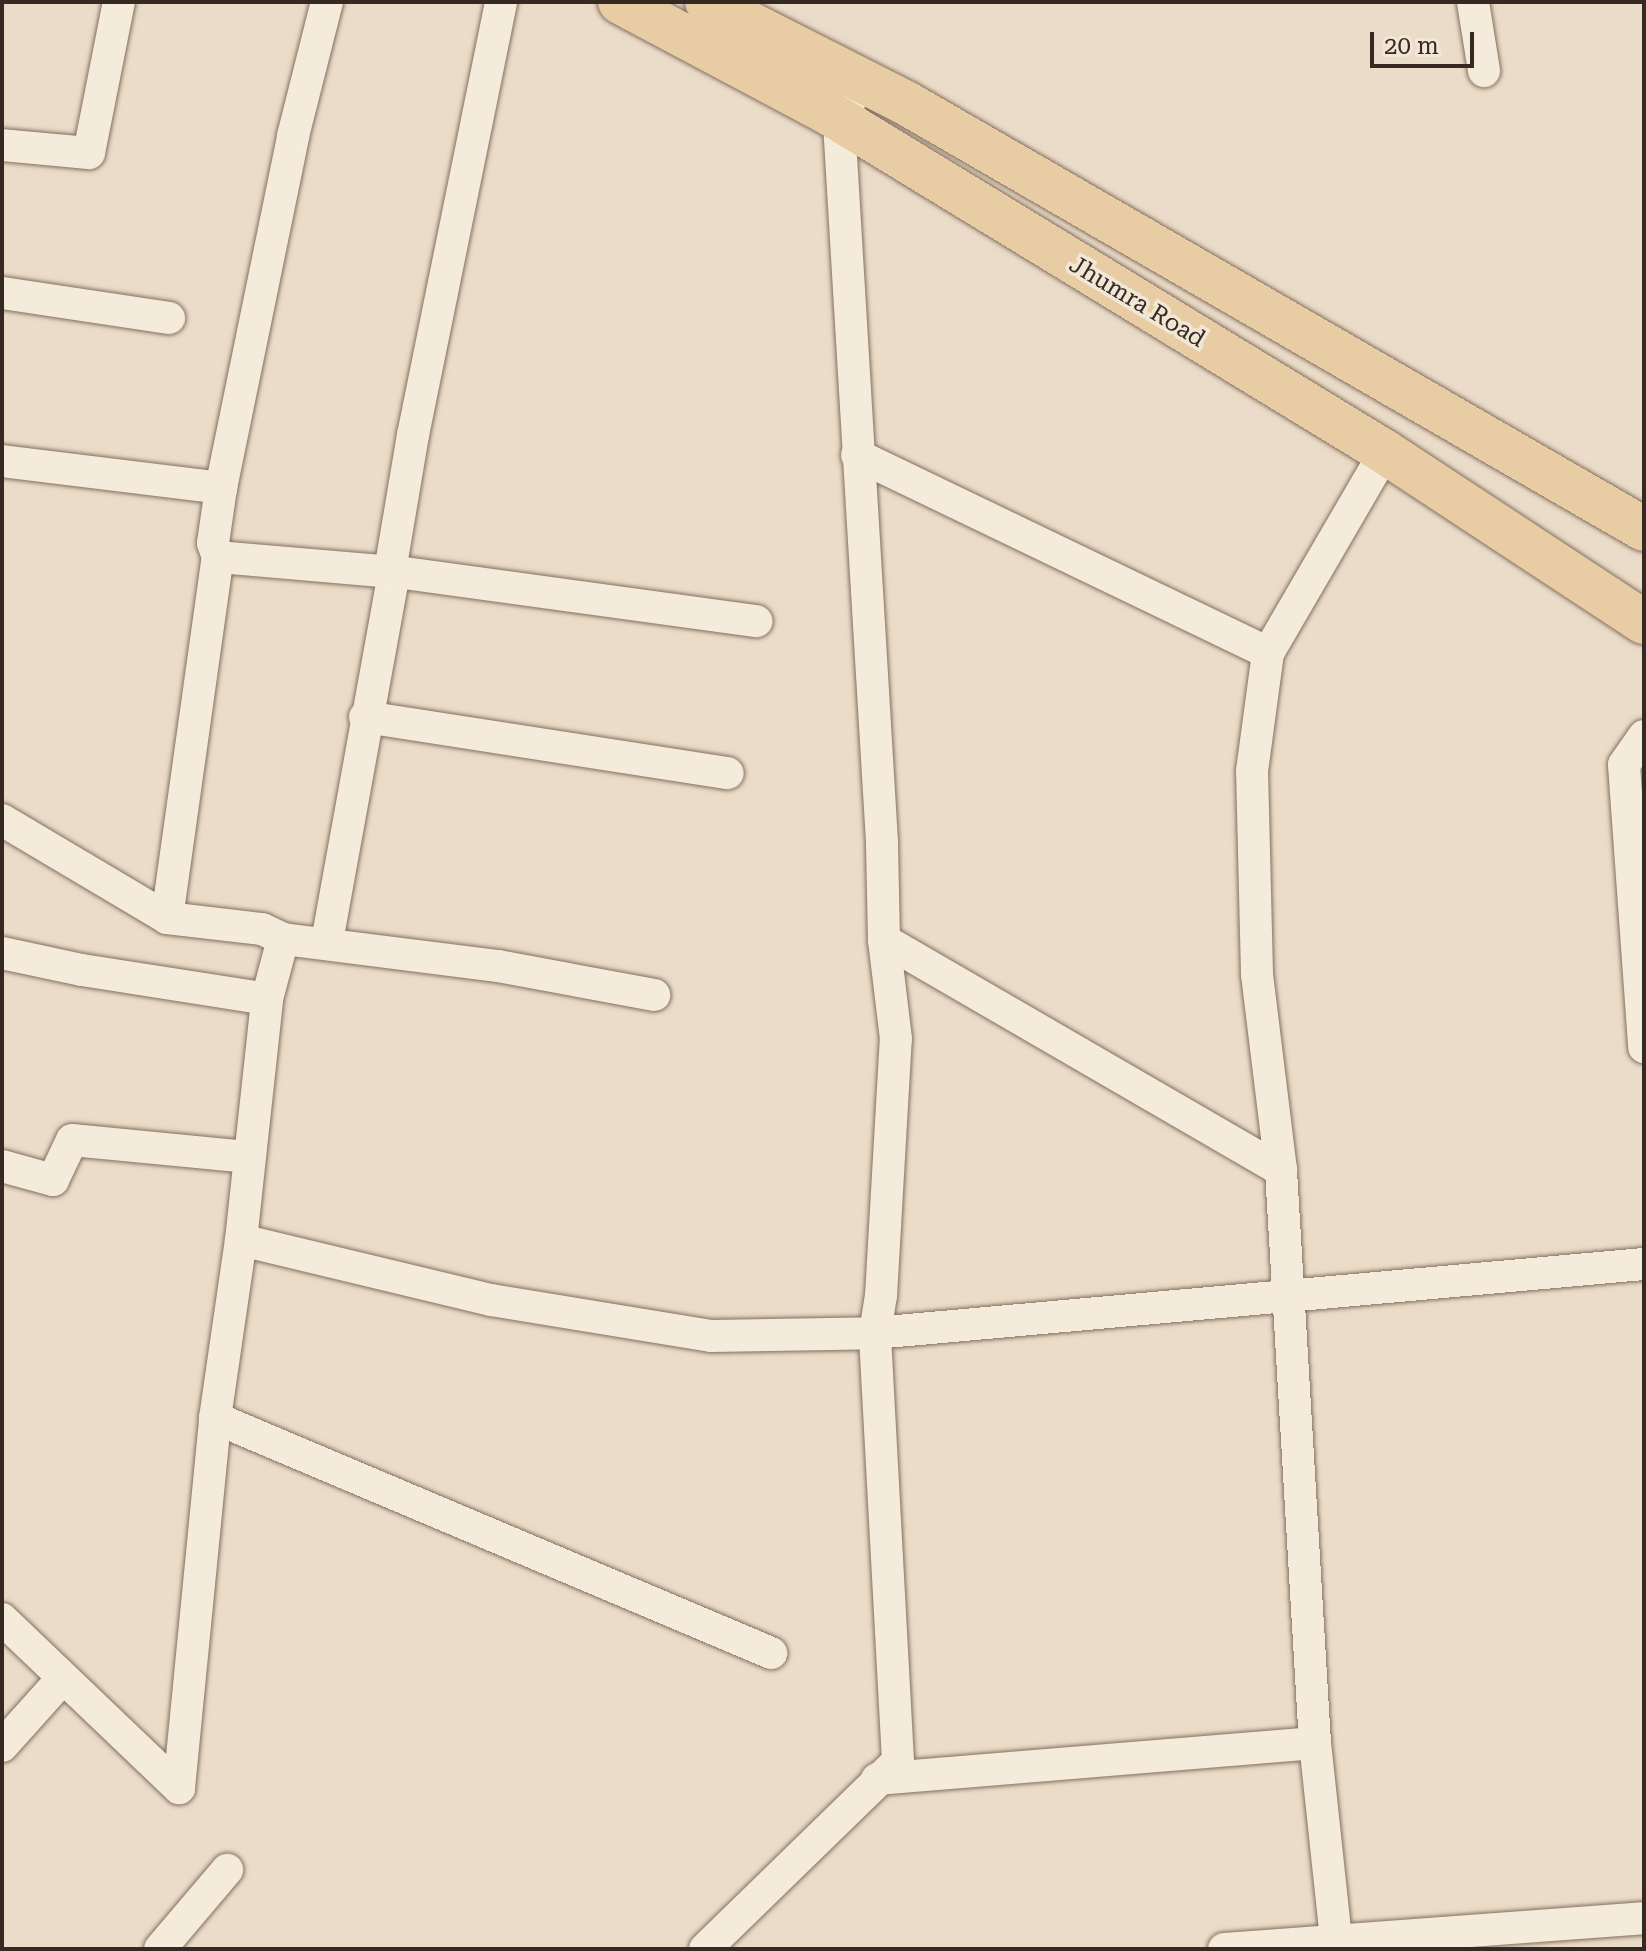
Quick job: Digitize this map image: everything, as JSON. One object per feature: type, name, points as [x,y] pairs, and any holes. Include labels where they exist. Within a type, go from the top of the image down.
[{"type":"main road","name":"Jhumra Road","points":[[620,2],[829,113],[839,122],[1385,452],[1644,622]]},
{"type":"main road","points":[[707,2],[861,80],[1644,529]]},
{"type":"street","points":[[2,145],[89,153],[119,2]]},
{"type":"street","points":[[167,918],[218,557],[213,543],[221,488],[293,136],[327,2]]},
{"type":"street","points":[[336,945],[328,936],[413,435],[501,2]]},
{"type":"street","points":[[1473,2],[1484,71]]},
{"type":"street","points":[[705,1949],[898,1761],[875,1333],[881,1296],[896,1039],[884,940],[882,842],[839,122],[861,80]]},
{"type":"street","points":[[2,293],[169,318]]},
{"type":"street","points":[[1336,1939],[1315,1743],[1281,1170],[1257,974],[1252,771],[1268,653],[1385,452]]},
{"type":"street","points":[[857,455],[1268,653]]},
{"type":"street","points":[[2,461],[221,488]]},
{"type":"street","points":[[218,557],[392,572],[757,621]]},
{"type":"street","points":[[365,717],[728,773]]},
{"type":"street","points":[[1644,736],[1624,765],[1644,1047]]},
{"type":"street","points":[[2,820],[167,918],[262,929],[283,939],[498,966],[654,995]]},
{"type":"street","points":[[2,1619],[179,1788],[215,1418],[241,1240],[267,999],[283,939]]},
{"type":"street","points":[[884,940],[1281,1170]]},
{"type":"street","points":[[2,953],[82,970],[267,999]]},
{"type":"street","points":[[2,1166],[53,1180],[72,1140],[249,1157]]},
{"type":"street","points":[[241,1240],[491,1300],[711,1336],[875,1333],[1644,1264]]},
{"type":"street","points":[[215,1418],[771,1653]]},
{"type":"street","points":[[2,1746],[63,1678]]},
{"type":"street","points":[[877,1779],[1315,1743]]},
{"type":"street","points":[[160,1949],[227,1870]]},
{"type":"street","points":[[1224,1949],[1644,1918]]}]
